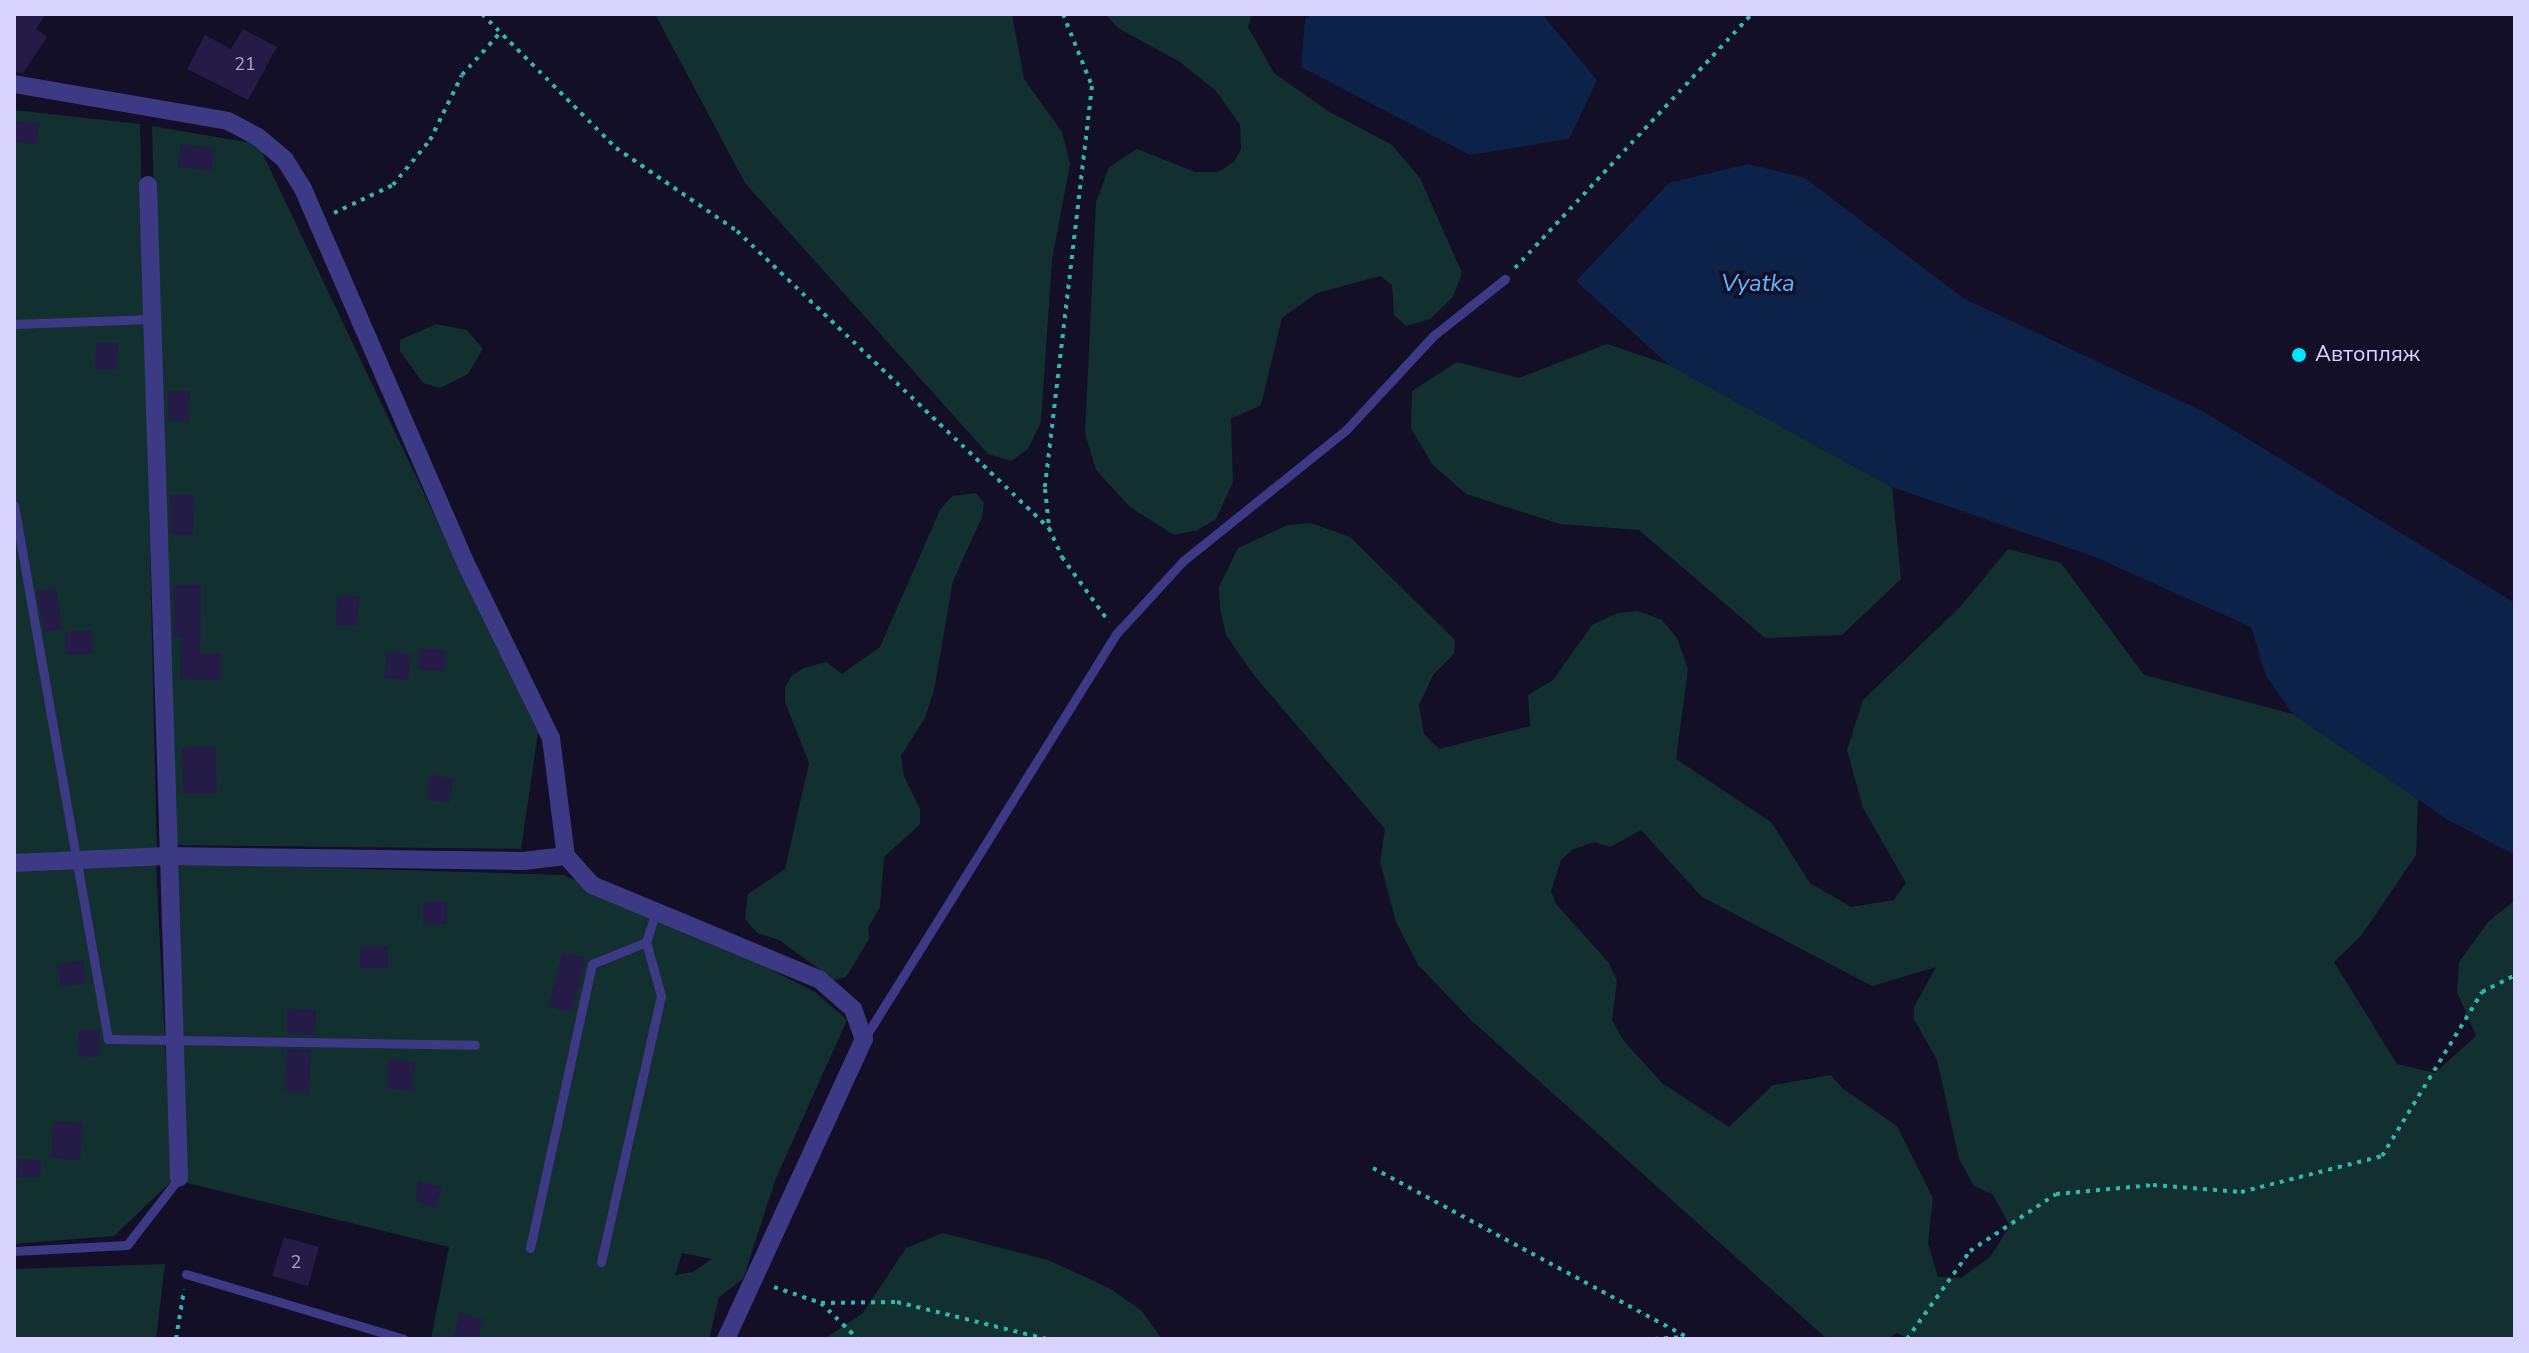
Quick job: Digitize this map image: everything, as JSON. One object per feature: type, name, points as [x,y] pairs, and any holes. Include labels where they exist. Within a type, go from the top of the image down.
[{"type":"street","points":[[14,84],[228,121],[258,137],[285,160],[318,221],[469,570],[551,738],[566,856],[592,885],[820,980],[853,1009],[864,1039],[726,1339]]},
{"type":"street","points":[[148,185],[166,856],[179,1178]]},
{"type":"street","points":[[14,863],[166,856],[523,861],[566,856]]},
{"type":"lane","points":[[864,1039],[1117,633],[1183,561],[1346,430],[1433,336],[1505,279]]},
{"type":"lane","points":[[14,324],[151,319]]},
{"type":"lane","points":[[14,505],[108,1039],[475,1045]]},
{"type":"lane","points":[[601,1262],[661,996],[646,942],[656,912]]},
{"type":"lane","points":[[530,1248],[592,964],[646,942]]},
{"type":"lane","points":[[14,1251],[127,1245],[179,1178]]},
{"type":"lane","points":[[186,1274],[404,1339]]},
{"type":"path","points":[[482,14],[616,148],[737,231],[1049,528]]},
{"type":"path","points":[[1063,14],[1092,86],[1045,489],[1049,528],[1062,557],[1117,633]]},
{"type":"path","points":[[1505,279],[1752,14]]},
{"type":"path","points":[[318,221],[393,185],[430,140],[462,75],[499,34]]},
{"type":"path","points":[[1907,1339],[1970,1251],[2056,1194],[2153,1185],[2241,1192],[2382,1156],[2482,992],[2515,975]]},
{"type":"path","points":[[1373,1168],[1688,1338]]},
{"type":"path","points":[[176,1339],[186,1274]]},
{"type":"path","points":[[753,1280],[821,1303],[897,1302],[1046,1339]]},
{"type":"path","points":[[821,1303],[858,1339]]},
{"type":"path","points":[[1654,1339],[1688,1338]]},
{"type":"green space","points":[[655,14],[1012,14],[1024,79],[1062,132],[1070,164],[1052,260],[1041,422],[1028,449],[1011,461],[988,454],[745,183]]},
{"type":"green space","points":[[1105,14],[1252,14],[1248,27],[1274,73],[1328,111],[1392,145],[1420,178],[1462,273],[1453,297],[1430,319],[1406,326],[1394,315],[1392,285],[1380,276],[1317,293],[1282,318],[1261,405],[1231,419],[1233,482],[1216,519],[1198,530],[1174,535],[1130,507],[1096,470],[1085,433],[1096,202],[1109,167],[1137,149],[1195,172],[1218,172],[1234,162],[1241,149],[1240,125],[1216,91],[1180,62],[1118,28]]},
{"type":"green space","points":[[14,110],[140,124],[157,853],[14,858]]},
{"type":"green space","points":[[152,126],[258,144],[538,733],[521,849],[173,845]]},
{"type":"green space","points":[[436,324],[467,330],[483,349],[468,374],[440,388],[423,383],[400,351],[400,340]]},
{"type":"green space","points":[[1607,344],[1669,365],[1892,487],[1901,579],[1842,635],[1765,638],[1639,530],[1560,524],[1466,494],[1432,464],[1411,428],[1412,391],[1457,362],[1519,378]]},
{"type":"green space","points":[[976,493],[984,503],[982,517],[953,581],[934,690],[925,718],[901,756],[904,776],[920,809],[920,824],[884,857],[880,907],[868,928],[869,939],[846,977],[834,980],[779,940],[757,933],[745,919],[748,894],[785,869],[809,763],[785,702],[785,688],[791,676],[804,668],[826,662],[842,674],[880,647],[940,510],[952,496]]},
{"type":"green space","points":[[1311,523],[1350,537],[1455,640],[1454,654],[1433,675],[1419,705],[1424,734],[1439,749],[1530,726],[1528,695],[1553,680],[1592,625],[1617,613],[1638,611],[1662,620],[1677,638],[1688,669],[1676,759],[1771,822],[1810,883],[1851,907],[1894,900],[1906,883],[1863,808],[1847,750],[1863,700],[1961,606],[2008,549],[2061,563],[2144,675],[2293,714],[2418,799],[2416,855],[2361,936],[2334,962],[2397,1064],[2435,1073],[2476,1036],[2457,992],[2459,962],[2488,922],[2515,900],[2515,1339],[1908,1339],[1897,1333],[1887,1339],[1827,1339],[1471,1020],[1418,965],[1396,922],[1380,862],[1385,829],[1253,674],[1226,635],[1219,587],[1238,548],[1288,525]],"holes":[[[1641,830],[1702,897],[1872,986],[1936,967],[1914,1007],[1914,1019],[1937,1060],[1959,1159],[1974,1186],[1993,1195],[2010,1226],[1990,1257],[1961,1278],[1938,1277],[1928,1243],[1933,1198],[1897,1126],[1842,1088],[1831,1075],[1773,1085],[1729,1127],[1662,1083],[1623,1040],[1612,1020],[1617,981],[1609,963],[1556,904],[1551,891],[1561,860],[1572,850],[1594,842],[1610,847]]]},
{"type":"green space","points":[[174,863],[563,875],[656,912],[815,992],[847,1020],[776,1178],[743,1279],[719,1297],[709,1339],[431,1339],[449,1247],[187,1183]],"holes":[[[682,1253],[712,1259],[693,1272],[675,1275]]]},
{"type":"green space","points":[[156,864],[172,1181],[114,1236],[14,1244],[14,871]]},
{"type":"green space","points":[[943,1233],[1048,1260],[1109,1288],[1142,1311],[1162,1339],[824,1339],[863,1313],[906,1248]]},
{"type":"green space","points":[[165,1264],[156,1339],[14,1339],[14,1269]]},
{"type":"water","points":[[1311,14],[1542,14],[1597,80],[1569,139],[1470,155],[1301,67],[1305,20]]},
{"type":"water","name":"Vyatka","points":[[1748,164],[1805,178],[1963,298],[2204,412],[2515,603],[2515,855],[2448,820],[2293,714],[2266,676],[2251,627],[2095,557],[1892,487],[1669,365],[1576,281],[1669,183]]},
{"type":"building","points":[[14,14],[46,14],[36,29],[47,37],[23,73],[14,72]]},
{"type":"building","points":[[243,29],[277,47],[248,100],[187,69],[205,35],[231,49]]},
{"type":"building","points":[[14,121],[39,123],[37,144],[14,142]]},
{"type":"building","points":[[181,144],[214,148],[211,171],[177,167]]},
{"type":"building","points":[[96,343],[118,343],[117,370],[95,370]]},
{"type":"building","points":[[168,391],[190,391],[189,421],[168,421]]},
{"type":"building","points":[[170,495],[194,495],[193,535],[171,535]]},
{"type":"building","points":[[173,585],[201,585],[200,653],[222,653],[221,680],[180,679],[181,638],[174,638]]},
{"type":"building","points":[[56,588],[62,629],[44,632],[37,590]]},
{"type":"building","points":[[337,596],[359,596],[357,626],[336,626]]},
{"type":"building","points":[[92,630],[93,654],[66,655],[65,632]]},
{"type":"building","points":[[419,649],[446,650],[445,671],[418,670]]},
{"type":"building","points":[[387,651],[411,654],[408,680],[384,678]]},
{"type":"building","points":[[215,747],[217,794],[183,794],[182,748]]},
{"type":"building","points":[[431,775],[453,778],[449,803],[427,799]]},
{"type":"building","points":[[423,901],[447,901],[447,924],[423,924]]},
{"type":"building","points":[[360,946],[388,946],[388,968],[360,968]]},
{"type":"building","points":[[563,952],[585,958],[572,1012],[548,1007]]},
{"type":"building","points":[[83,960],[86,983],[61,987],[58,964]]},
{"type":"building","points":[[287,1009],[316,1010],[315,1035],[287,1034]]},
{"type":"building","points":[[79,1029],[99,1030],[99,1057],[78,1056]]},
{"type":"building","points":[[287,1049],[311,1050],[309,1093],[285,1091]]},
{"type":"building","points":[[388,1059],[415,1062],[412,1091],[386,1088]]},
{"type":"building","points":[[54,1121],[83,1123],[80,1160],[51,1158]]},
{"type":"building","points":[[18,1159],[41,1160],[40,1178],[17,1177]]},
{"type":"building","points":[[418,1181],[442,1187],[435,1208],[415,1201]]},
{"type":"building","points":[[284,1237],[319,1247],[308,1286],[272,1276]]},
{"type":"building","points":[[460,1313],[483,1319],[478,1339],[453,1339]]},
{"type":"place","name":"Автопляж","points":[[2299,355]]}]
